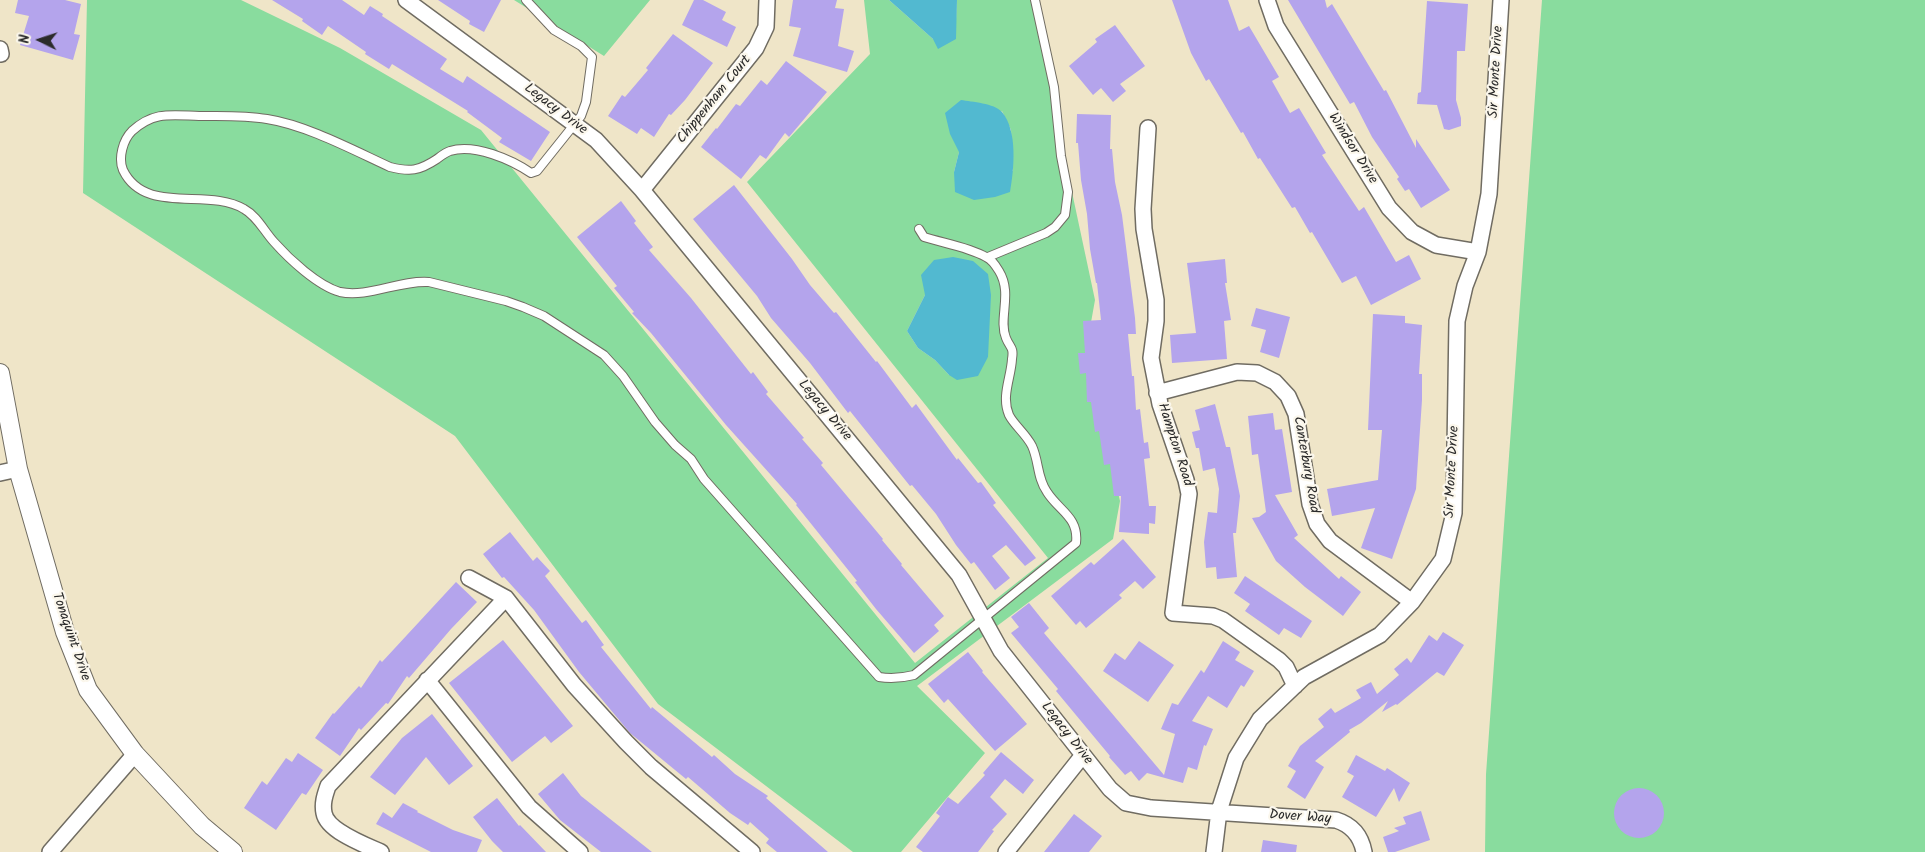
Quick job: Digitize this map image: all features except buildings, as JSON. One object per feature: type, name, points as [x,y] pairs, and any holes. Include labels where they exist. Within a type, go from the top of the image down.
[{"type":"street","name":"Legacy Drive","points":[[406,0],[596,140],[642,190],[959,575],[1001,651],[1110,789],[1126,803],[1151,808],[1219,812]]},
{"type":"street","name":"Chippenham Court","points":[[642,190],[756,48],[766,27],[768,0]]},
{"type":"street","name":"Windsor Drive","points":[[1267,0],[1276,26],[1389,208],[1412,232],[1436,245],[1478,252]]},
{"type":"street","name":"Sir Monte Drive","points":[[1214,852],[1219,812],[1236,758],[1260,720],[1304,677],[1380,635],[1412,602],[1442,559],[1454,513],[1458,321],[1465,286],[1478,252],[1489,194],[1501,0]]},
{"type":"street","name":"Hampton Road","points":[[1148,128],[1143,219],[1156,300],[1156,321],[1151,358],[1157,394],[1189,494],[1173,613],[1209,616],[1223,620],[1279,660],[1286,667],[1295,686]]},
{"type":"street","name":"Canterbury Road","points":[[1157,394],[1237,372],[1257,373],[1274,382],[1288,396],[1294,407],[1310,504],[1314,518],[1321,530],[1336,545],[1412,602]]},
{"type":"street","name":"Tonaquint Drive","points":[[0,373],[18,469],[65,632],[88,690],[135,754],[202,826],[233,852]]},
{"type":"street","points":[[0,473],[18,469]]},
{"type":"street","points":[[469,578],[506,598],[574,685],[626,742],[651,767],[752,852]]},
{"type":"street","points":[[381,852],[332,826],[324,814],[324,798],[328,786],[506,598]]},
{"type":"street","points":[[427,680],[529,807],[580,852]]},
{"type":"street","points":[[50,852],[135,754]]},
{"type":"street","points":[[1006,852],[1083,755]]},
{"type":"street","name":"Dover Way","points":[[1219,812],[1340,821],[1356,832],[1362,842],[1364,852]]},
{"type":"lane","points":[[526,0],[554,30],[581,46],[592,57],[586,102],[581,116],[576,125],[537,171],[531,173],[518,164],[494,154],[464,149],[450,151],[427,166],[406,171],[298,127],[268,119],[241,116],[157,115],[140,124],[129,134],[123,146],[120,161],[123,170],[132,182],[142,190],[155,196],[209,199],[244,208],[258,221],[280,248],[326,288],[355,293],[417,282],[429,282],[506,301],[544,316],[576,336],[604,355],[622,376],[655,422],[675,445],[691,459],[704,479],[879,677],[900,679],[914,675],[1076,542],[1078,533],[1076,526],[1070,518],[1047,492],[1040,479],[1037,458],[1032,445],[1009,416],[1006,384],[1012,361],[1013,347],[1006,338],[1004,320],[1006,291],[999,272],[988,257],[924,237],[919,229]]},
{"type":"lane","points":[[988,257],[1046,233],[1055,227],[1065,216],[1068,192],[1061,156],[1054,87],[1035,0]]},
{"type":"green space","points":[[87,0],[241,0],[340,48],[481,130],[915,663],[1048,558],[747,182],[870,54],[864,0],[889,0],[933,39],[955,39],[957,0],[1031,0],[1095,300],[1085,356],[1120,501],[1113,539],[917,686],[985,753],[901,852],[853,852],[658,704],[455,436],[83,193]],"holes":[[[1002,111],[1011,130],[1013,171],[954,172],[959,152]],[[925,295],[988,336],[988,357],[949,375],[935,360],[918,348],[907,331]]]},
{"type":"green space","points":[[514,0],[650,0],[604,56]]},
{"type":"green space","points":[[1542,0],[1925,0],[1925,852],[1485,852],[1486,774]]},
{"type":"water","points":[[889,0],[957,0],[956,39],[938,49],[933,39]]},
{"type":"water","points":[[961,100],[983,103],[994,107],[1002,112],[1007,120],[1011,129],[1014,151],[1010,192],[995,197],[974,200],[955,192],[954,172],[959,152],[950,134],[945,113]]},
{"type":"water","points":[[953,257],[973,261],[988,274],[991,295],[988,357],[978,376],[957,380],[949,375],[935,360],[918,348],[907,331],[925,295],[921,275],[934,260]]}]
